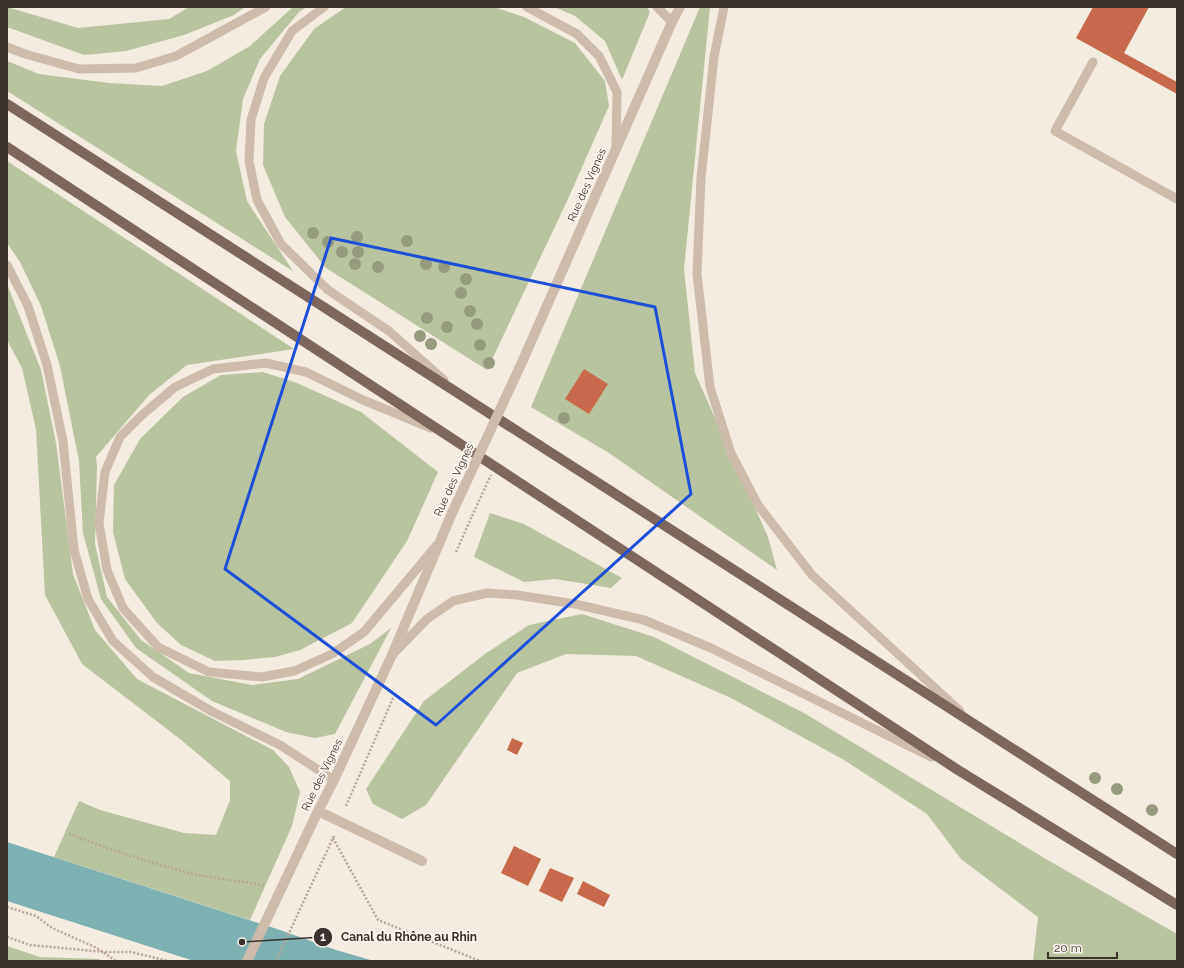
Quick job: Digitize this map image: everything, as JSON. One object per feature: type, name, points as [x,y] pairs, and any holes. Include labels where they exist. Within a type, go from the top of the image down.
[{"type":"main road","points":[[7,104],[1177,854]]},
{"type":"main road","points":[[7,147],[958,770],[1177,905]]},
{"type":"street","name":"Rue des Vignes","points":[[247,961],[392,655],[439,542],[523,360],[672,22],[680,7]]},
{"type":"street","points":[[318,811],[422,861]]},
{"type":"lane","points":[[7,47],[25,54],[78,69],[136,68],[176,56],[266,7]]},
{"type":"lane","points":[[324,7],[292,31],[264,78],[251,120],[249,154],[257,200],[281,244],[328,290],[389,331],[459,393]]},
{"type":"lane","points":[[527,7],[578,34],[599,56],[617,92],[616,149]]},
{"type":"lane","points":[[656,7],[672,22]]},
{"type":"lane","points":[[724,7],[714,57],[701,178],[697,274],[710,387],[731,453],[758,505],[812,575],[974,724]]},
{"type":"lane","points":[[1093,62],[1055,131],[1177,198]]},
{"type":"lane","points":[[7,265],[28,306],[47,365],[63,441],[74,550],[88,599],[113,641],[153,677],[211,711],[280,745],[334,780]]},
{"type":"lane","points":[[439,542],[364,632],[332,654],[294,671],[262,677],[210,672],[158,647],[123,608],[107,570],[99,522],[105,472],[120,438],[142,415],[175,387],[213,369],[266,363],[306,372],[363,400],[444,434]]},
{"type":"lane","points":[[392,655],[426,619],[453,601],[487,593],[517,595],[575,604],[644,620],[712,648],[958,770]]},
{"type":"path","points":[[454,557],[472,516]]},
{"type":"path","points":[[276,961],[333,838],[396,691]]},
{"type":"path","points":[[318,811],[378,920],[480,961]]},
{"type":"path","points":[[69,834],[103,847],[190,873],[242,881],[281,890]]},
{"type":"path","points":[[7,907],[36,916],[52,928],[104,952],[116,961]]},
{"type":"path","points":[[7,937],[30,945],[104,952],[131,952],[168,961]]},
{"type":"highlighted area","points":[[331,238],[655,307],[691,494],[436,725],[225,569]]},
{"type":"green space","points":[[7,7],[78,28],[169,19],[189,7],[245,7],[234,15],[184,35],[126,51],[84,55],[7,27]]},
{"type":"green space","points":[[293,7],[307,7],[299,12],[260,59],[243,99],[236,151],[247,201],[293,271],[7,91],[7,61],[39,74],[109,83],[162,86],[207,71],[250,46]]},
{"type":"green space","points":[[346,7],[494,7],[524,17],[575,43],[605,81],[609,106],[568,199],[487,370],[326,268],[285,217],[263,165],[264,124],[280,76],[314,29]]},
{"type":"green space","points":[[554,7],[647,7],[650,12],[622,80],[605,41],[575,16]]},
{"type":"green space","points":[[700,7],[710,7],[684,269],[695,373],[768,537],[777,570],[609,453],[531,407]]},
{"type":"green space","points":[[7,161],[294,349],[187,365],[150,394],[96,457],[95,544],[107,597],[141,640],[189,673],[252,685],[298,679],[370,644],[391,628],[335,734],[315,738],[286,732],[212,701],[136,648],[101,599],[83,533],[79,461],[60,366],[41,306],[20,262],[7,243]]},
{"type":"green space","points":[[7,284],[41,370],[56,443],[73,574],[95,630],[137,679],[273,750],[289,767],[300,792],[292,826],[250,920],[54,857],[79,801],[100,810],[184,833],[216,835],[230,800],[230,781],[180,739],[82,664],[45,595],[36,429],[22,368],[7,340]]},
{"type":"green space","points":[[263,372],[297,383],[361,412],[438,472],[407,541],[352,623],[300,650],[275,657],[215,661],[181,645],[157,623],[125,579],[113,532],[114,485],[140,439],[183,397],[221,375]]},
{"type":"green space","points":[[490,513],[524,524],[622,578],[611,588],[555,579],[524,582],[474,557]]},
{"type":"green space","points":[[582,614],[654,637],[804,713],[1051,862],[1177,934],[1177,961],[1033,961],[1038,917],[961,859],[927,814],[844,760],[731,698],[636,656],[566,654],[517,673],[426,805],[402,819],[373,804],[366,789],[424,701],[485,654],[529,625]]},
{"type":"green space","points":[[7,946],[40,957],[99,959],[101,961],[7,961]]},
{"type":"water","points":[[7,842],[280,930],[336,950],[374,961],[194,961],[7,901]]},
{"type":"building","points":[[1093,7],[1149,7],[1124,53],[1177,82],[1177,94],[1076,38]]},
{"type":"building","points":[[584,369],[608,384],[589,414],[565,399]]},
{"type":"building","points":[[512,738],[523,743],[517,755],[507,750]]},
{"type":"building","points":[[514,846],[541,859],[528,886],[501,873]]},
{"type":"building","points":[[550,868],[574,878],[562,902],[539,891]]},
{"type":"building","points":[[583,881],[610,895],[604,907],[577,894]]},
{"type":"place","name":"Canal du Rhône au Rhin","points":[[242,942]]}]
